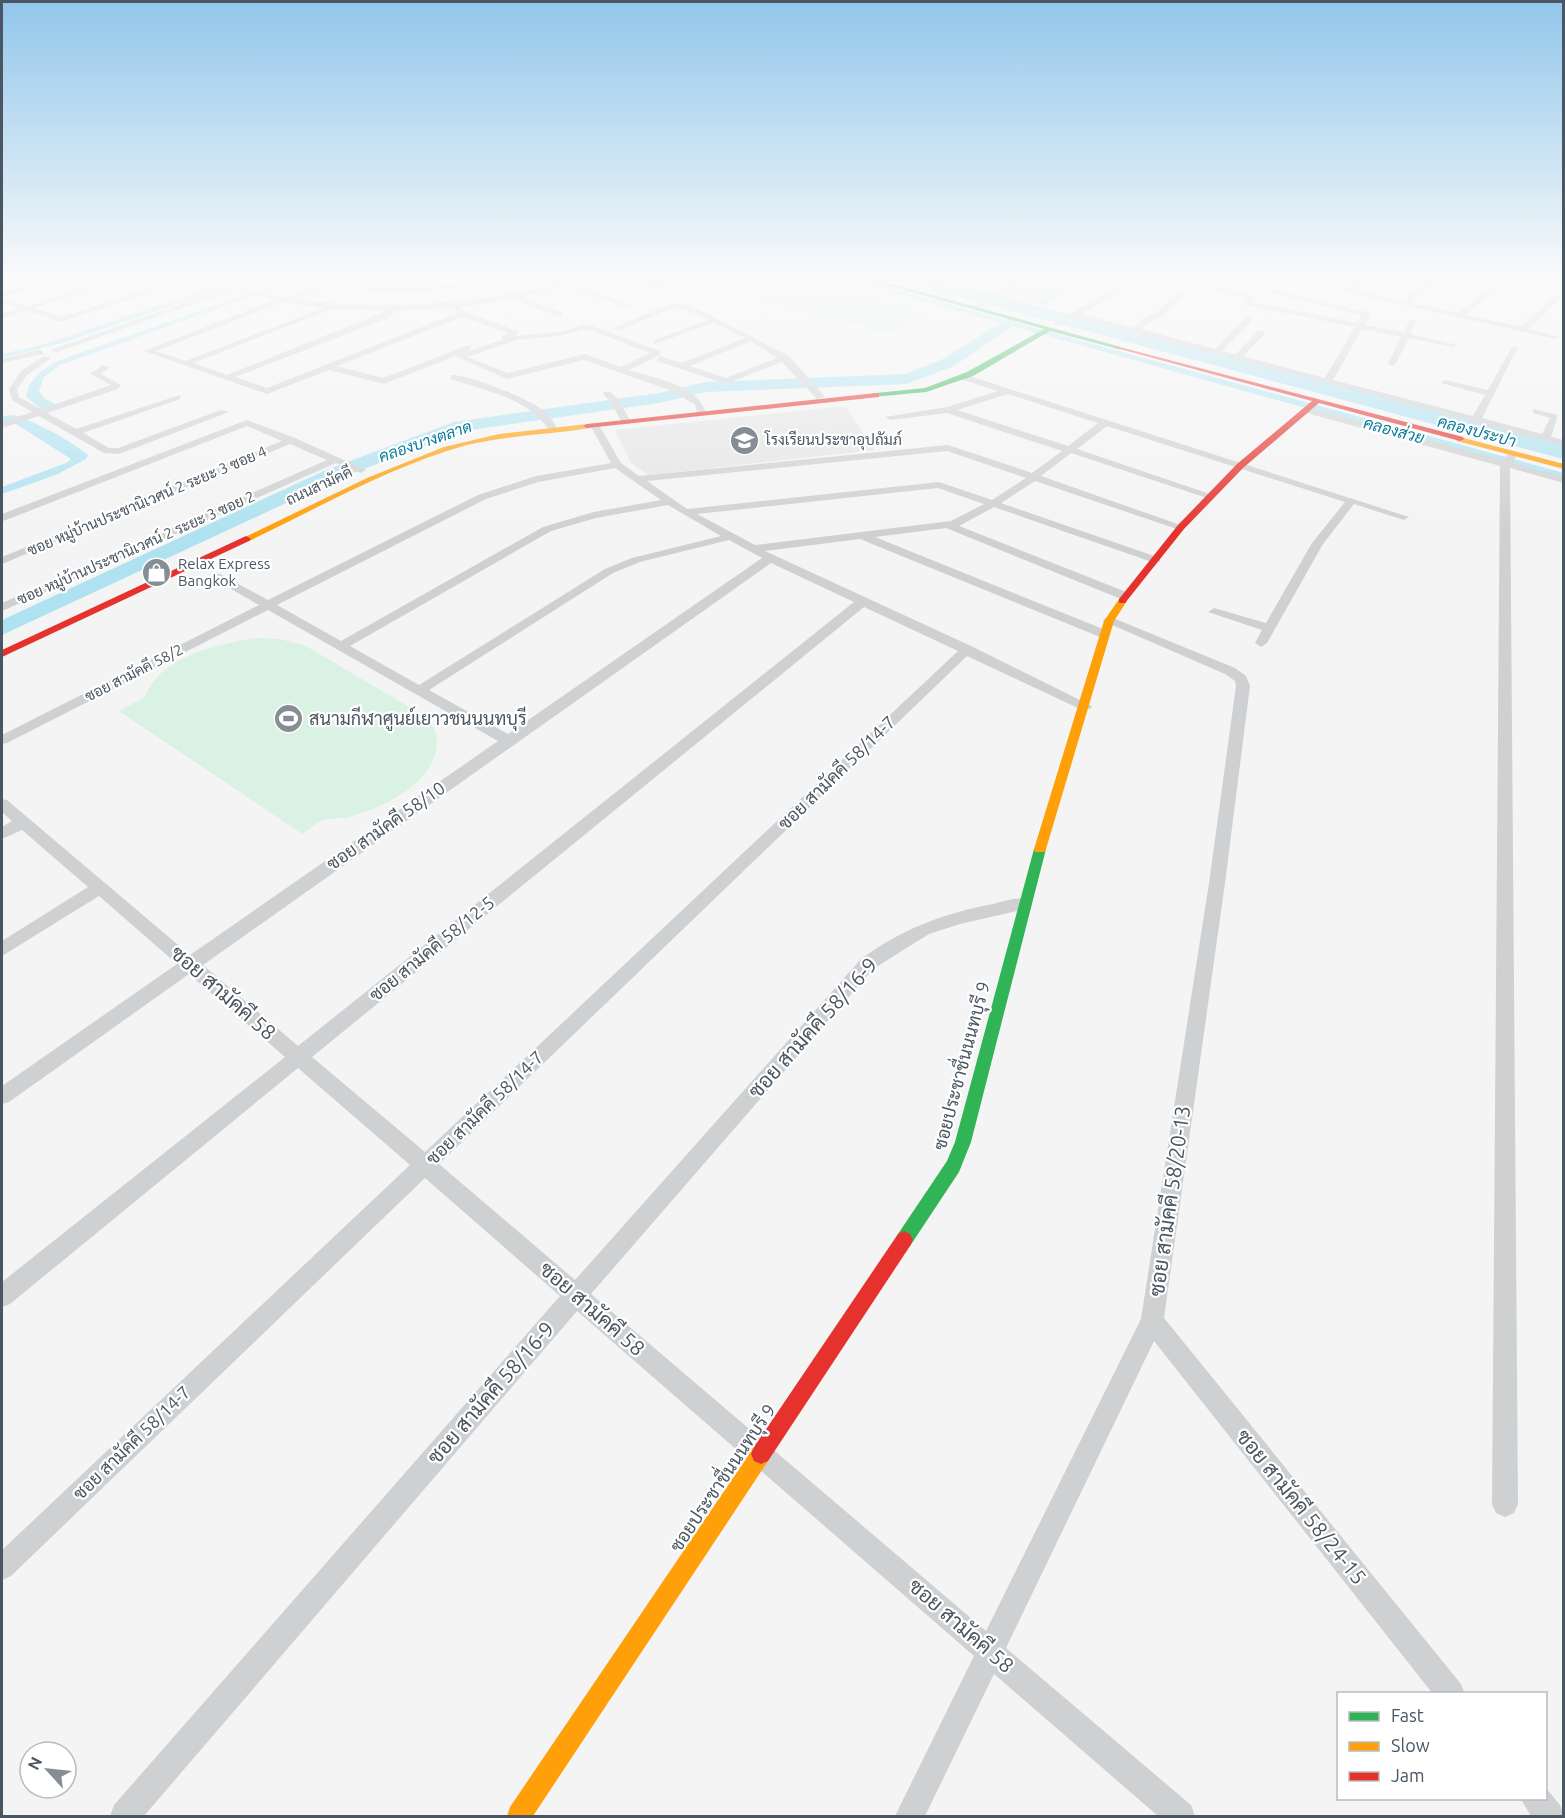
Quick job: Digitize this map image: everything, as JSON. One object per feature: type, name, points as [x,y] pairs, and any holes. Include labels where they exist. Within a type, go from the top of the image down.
[{"type":"main road","name":"ถนนสามัคคี","points":[[2,654],[435,452],[496,437],[595,425],[617,406],[701,414],[913,392],[939,387],[988,363]]},
{"type":"main road","points":[[1161,363],[1508,460],[1563,467]]},
{"type":"main road","name":"ซอยประชาชื่นนนทบุรี 9","points":[[519,1816],[953,1166],[963,1142],[1024,904],[1085,706],[1106,628],[1125,596],[1181,526],[1240,466],[1311,406]]},
{"type":"street","points":[[36,363],[24,373],[13,389],[15,398],[73,433],[113,452],[224,412]]},
{"type":"street","points":[[181,363],[267,391],[339,363]]},
{"type":"street","points":[[226,378],[265,363]]},
{"type":"street","points":[[328,367],[384,381],[427,363]]},
{"type":"street","points":[[474,363],[507,376],[554,363]]},
{"type":"street","points":[[599,363],[678,390],[694,399],[701,414]]},
{"type":"street","points":[[620,370],[636,363]]},
{"type":"street","points":[[670,363],[726,381],[773,363]]},
{"type":"street","points":[[681,367],[691,363]]},
{"type":"street","points":[[791,363],[808,380],[820,397]]},
{"type":"street","points":[[1269,363],[1301,369],[1328,380],[1563,443]]},
{"type":"street","points":[[1328,380],[1338,363]]},
{"type":"street","points":[[1476,420],[1507,363]]},
{"type":"street","points":[[4,424],[115,387],[117,385],[94,374],[106,367]]},
{"type":"street","points":[[454,377],[542,413],[551,421],[553,430]]},
{"type":"street","points":[[963,377],[1404,517]]},
{"type":"street","points":[[1445,383],[1490,393]]},
{"type":"street","points":[[890,417],[948,410],[1008,391]]},
{"type":"street","points":[[73,433],[177,397]]},
{"type":"street","points":[[948,410],[1211,496]]},
{"type":"street","points":[[1536,411],[1555,417],[1545,439]]},
{"type":"street","points":[[2,518],[243,423],[253,423],[361,470]]},
{"type":"street","points":[[752,549],[959,523],[1034,477],[1104,423]]},
{"type":"street","points":[[595,425],[617,465],[685,512],[770,558],[1085,706]]},
{"type":"street","name":"ซอย หมู่บ้านประชานิเวศน์ 2 ระยะ 3 ซอย 4","points":[[2,561],[292,440]]},
{"type":"street","points":[[635,479],[948,448],[1181,526]]},
{"type":"street","points":[[1505,1504],[1508,460],[1563,480]]},
{"type":"street","name":"ซอย หมู่บ้านประชานิเวศน์ 2 ระยะ 3 ซอย 2","points":[[2,607],[341,461]]},
{"type":"street","name":"ซอย สามัคคี 58/2","points":[[2,740],[497,491],[536,479],[617,465]]},
{"type":"street","points":[[685,512],[939,485],[1156,560]]},
{"type":"street","points":[[1261,643],[1318,543],[1351,501]]},
{"type":"street","points":[[341,646],[547,529],[594,515],[668,502]]},
{"type":"street","points":[[947,525],[1125,596]]},
{"type":"street","name":"ซอย สามัคคี 58/20-13","points":[[862,535],[1106,628],[1230,671],[1240,679],[1243,686],[1217,883],[1152,1321],[910,1816]]},
{"type":"street","points":[[420,690],[609,571],[636,560],[729,537]]},
{"type":"street","name":"ซอย สามัคคี 58/10","points":[[2,1096],[507,740],[770,558]]},
{"type":"street","points":[[216,576],[507,740]]},
{"type":"street","name":"ซอย สามัคคี 58/12-5","points":[[2,1296],[863,601]]},
{"type":"street","points":[[1214,612],[1269,628]]},
{"type":"street","name":"ซอย สามัคคี 58/14-7","points":[[2,1567],[967,649]]},
{"type":"street","name":"ซอย สามัคคี 58","points":[[2,804],[425,1165],[1180,1816]]},
{"type":"street","points":[[2,834],[23,822]]},
{"type":"street","points":[[2,949],[100,887]]},
{"type":"street","name":"ซอย สามัคคี 58/16-9","points":[[125,1816],[576,1295],[867,964],[890,945],[941,921],[1024,904]]},
{"type":"street","name":"ซอย สามัคคี 58/24-15","points":[[1152,1321],[1448,1692]]},
{"type":"street","points":[[1537,1800],[1549,1816]]},
{"type":"shaded area","name":"โรงเรียนประชาอุปถัมภ์","points":[[845,406],[875,450],[648,475],[631,463],[615,430]]},
{"type":"green space","points":[[255,638],[280,639],[306,646],[426,717],[436,733],[436,749],[431,764],[422,777],[409,789],[379,806],[349,817],[321,821],[302,834],[119,711],[145,697],[152,683],[176,662],[224,644]]},
{"type":"water","points":[[56,363],[66,363],[44,377],[39,391],[44,398],[57,405],[43,410],[26,397],[35,378]]},
{"type":"water","name":"คลองประปา","points":[[1205,363],[1254,363],[1563,444],[1563,459]]},
{"type":"water","points":[[14,415],[62,437],[88,455],[86,459],[58,474],[2,494],[2,487],[66,463],[71,459],[16,424],[2,421],[2,416]]},
{"type":"waterway","name":"คลองบางตลาด","points":[[2,628],[333,474],[460,426],[659,398],[706,387],[906,379],[949,363]]},
{"type":"waterway","name":"คลองส่วย","points":[[1150,363],[1564,477]]},
{"type":"traffic: fast","points":[[876,395],[926,390],[970,374],[989,363]]},
{"type":"traffic: fast","points":[[904,1240],[953,1166],[963,1142],[1040,849]]},
{"type":"traffic: slow","points":[[246,539],[370,479],[447,449],[499,436],[587,426]]},
{"type":"traffic: slow","points":[[1460,439],[1564,467]]},
{"type":"traffic: slow","points":[[1040,849],[1109,621],[1122,601]]},
{"type":"traffic: slow","points":[[519,1816],[761,1454]]},
{"type":"traffic: jam","points":[[1177,363],[1460,439]]},
{"type":"traffic: jam","points":[[587,426],[876,395]]},
{"type":"traffic: jam","points":[[1122,601],[1181,527],[1240,466],[1317,401]]},
{"type":"traffic: jam","points":[[2,654],[246,539]]},
{"type":"traffic: jam","points":[[761,1454],[904,1240]]},
{"type":"place","name":"โรงเรียนประชาอุปถัมภ์","points":[[744,440]]},
{"type":"place","name":"Relax Express Bangkok","points":[[157,573]]},
{"type":"place","name":"สนามกีฬาศูนย์เยาวชนนนทบุรี","points":[[288,719]]}]
